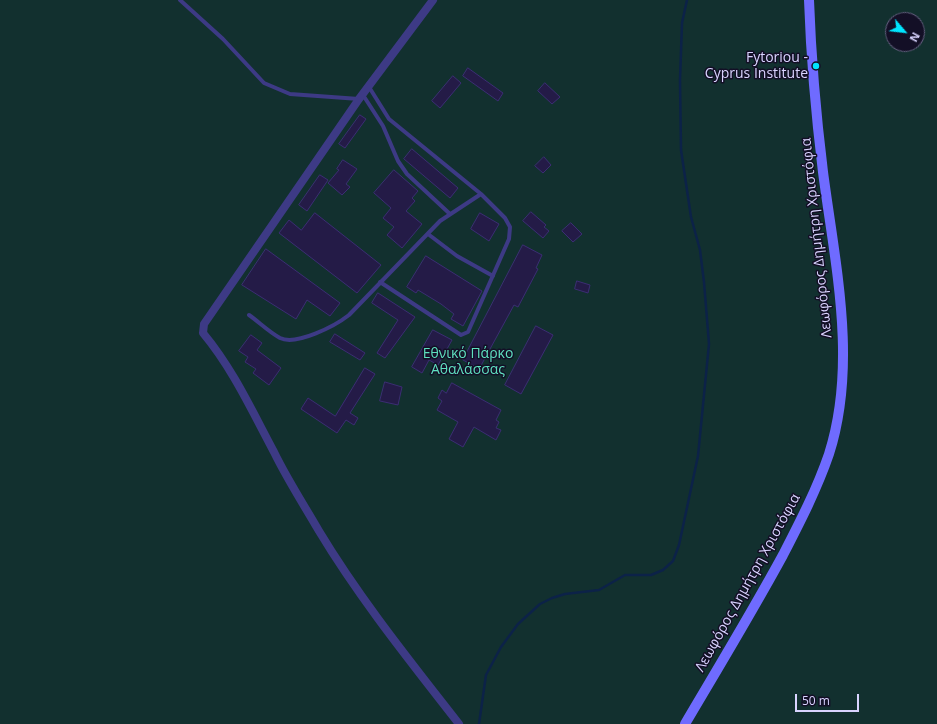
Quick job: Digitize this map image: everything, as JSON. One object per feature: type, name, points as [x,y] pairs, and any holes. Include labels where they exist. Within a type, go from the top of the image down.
[{"type":"main road","name":"Λεωφόρος Δημήτρη Χριστόφια","points":[[685,724],[767,584],[808,506],[829,452],[839,408],[843,363],[842,315],[820,151],[809,0]]},
{"type":"street","points":[[433,0],[361,97],[204,324],[203,333],[217,350],[248,400],[274,453],[362,598],[459,724]]},
{"type":"lane","points":[[180,0],[223,39],[264,83],[290,94],[361,97],[383,126],[398,162],[407,174],[450,214]]},
{"type":"lane","points":[[369,87],[389,119],[481,194],[505,218],[510,227],[509,240],[468,332],[461,335],[380,282]]},
{"type":"lane","points":[[383,126],[389,119]]},
{"type":"lane","points":[[249,316],[280,338],[296,340],[338,323],[349,316],[440,221],[481,194]]},
{"type":"lane","points":[[428,234],[457,256],[493,276]]},
{"type":"green space","name":"Εθνικό Πάρκο Αθαλάσσας","points":[[0,0],[937,0],[937,724],[0,724]]},
{"type":"building","points":[[468,68],[503,93],[498,101],[463,76]]},
{"type":"building","points":[[453,76],[461,83],[440,108],[432,101]]},
{"type":"building","points":[[545,83],[560,97],[552,104],[538,91]]},
{"type":"building","points":[[360,115],[366,119],[345,148],[339,144]]},
{"type":"building","points":[[412,149],[458,188],[450,198],[404,159]]},
{"type":"building","points":[[544,157],[551,165],[543,173],[535,166]]},
{"type":"building","points":[[343,160],[357,169],[346,184],[350,187],[342,195],[328,183],[339,170],[337,169]]},
{"type":"building","points":[[394,170],[418,191],[412,198],[415,201],[406,211],[422,224],[402,248],[387,235],[394,227],[383,218],[391,208],[374,193]]},
{"type":"building","points":[[320,175],[328,180],[307,211],[299,205]]},
{"type":"building","points":[[531,212],[546,225],[544,227],[549,231],[543,238],[523,221]]},
{"type":"building","points":[[315,213],[381,265],[357,293],[279,233],[289,220],[301,230]]},
{"type":"building","points":[[480,213],[499,224],[489,241],[471,229]]},
{"type":"building","points":[[571,223],[582,234],[573,242],[562,231]]},
{"type":"building","points":[[523,245],[542,255],[536,268],[538,269],[518,307],[514,305],[478,371],[472,368],[474,366],[463,360]]},
{"type":"building","points":[[266,249],[340,303],[330,316],[307,300],[296,319],[242,285]]},
{"type":"building","points":[[426,256],[482,291],[463,326],[451,319],[454,314],[441,304],[418,290],[416,293],[407,287]]},
{"type":"building","points":[[577,281],[590,285],[588,293],[575,289]]},
{"type":"building","points":[[378,293],[415,317],[385,358],[377,353],[398,320],[372,303]]},
{"type":"building","points":[[536,326],[553,335],[521,394],[505,385]]},
{"type":"building","points":[[433,330],[452,340],[438,365],[429,360],[422,373],[412,367]]},
{"type":"building","points":[[335,334],[365,353],[360,360],[330,342]]},
{"type":"building","points":[[251,335],[262,343],[257,350],[281,368],[269,385],[253,373],[256,369],[245,362],[248,357],[239,351]]},
{"type":"building","points":[[365,368],[375,374],[350,413],[358,418],[354,425],[346,420],[337,433],[301,409],[308,398],[335,416]]},
{"type":"building","points":[[385,382],[402,387],[398,405],[380,401]]},
{"type":"building","points":[[452,383],[501,410],[496,420],[499,422],[496,428],[501,430],[496,440],[474,427],[463,447],[449,439],[458,422],[437,410],[442,401],[438,398],[442,390],[446,393]]},
{"type":"waterway","points":[[479,724],[486,675],[501,647],[518,624],[540,604],[565,594],[599,590],[625,575],[651,575],[663,570],[673,561],[679,545],[698,456],[709,344],[700,250],[691,217],[681,150],[680,80],[682,23],[687,0]]},
{"type":"place","name":"Fytoriou - Cyprus Institute","points":[[816,66]]}]
